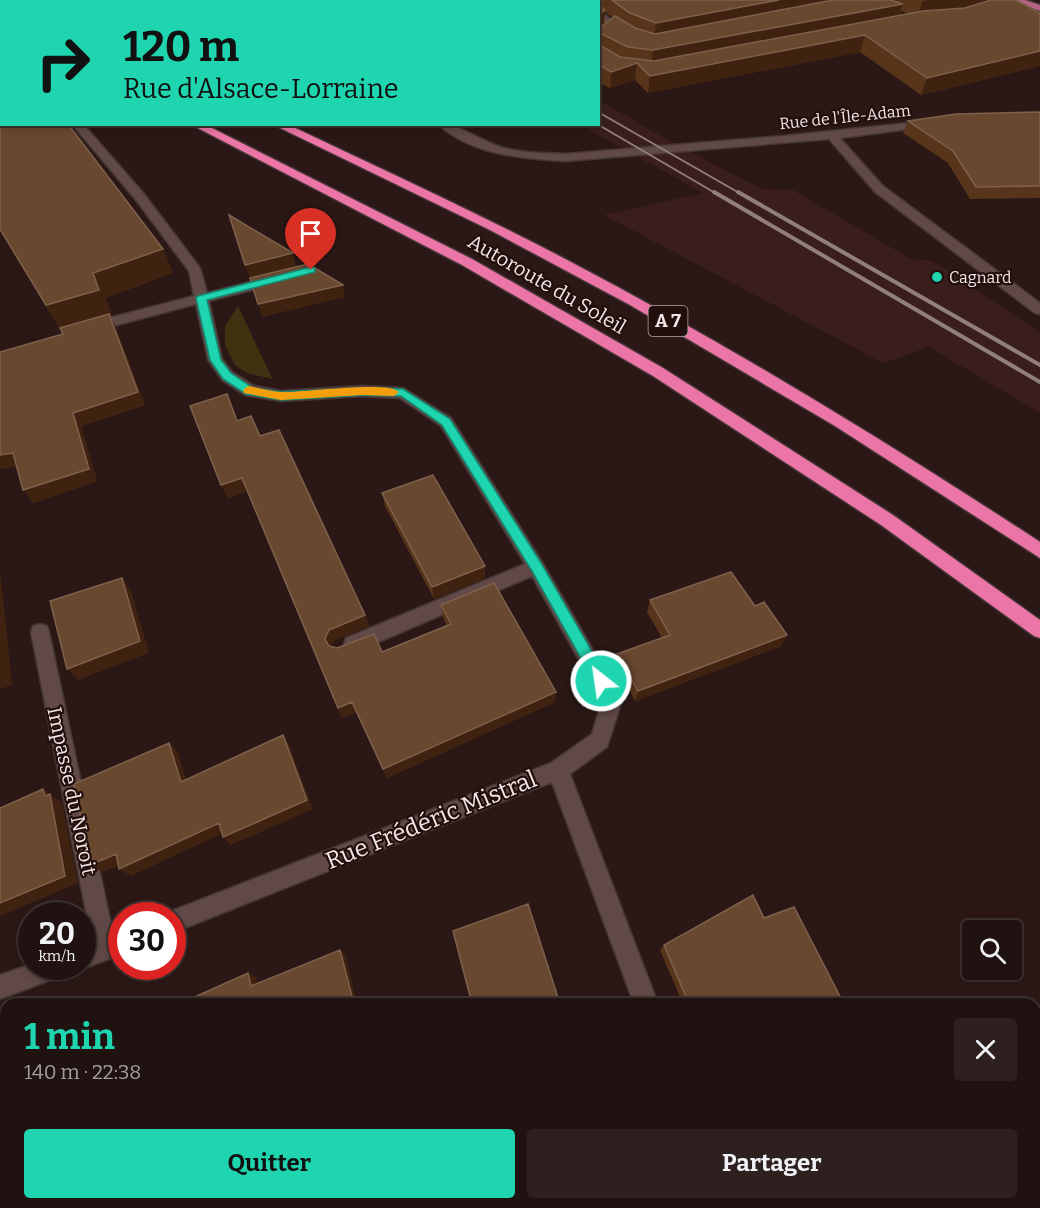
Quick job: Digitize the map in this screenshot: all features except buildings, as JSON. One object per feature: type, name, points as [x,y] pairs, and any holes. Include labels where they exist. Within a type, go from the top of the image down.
[{"type":"highway","name":"Autoroute du Soleil","points":[[199,126],[467,262],[658,372],[887,520],[1040,630]]},
{"type":"highway","name":"Autoroute du Soleil","points":[[281,126],[494,227],[695,335],[932,478],[1040,551]]},
{"type":"main road","points":[[1015,2],[1040,9]]},
{"type":"street","points":[[600,15],[609,29],[638,42]]},
{"type":"street","name":"Rue de l'Île-Adam","points":[[445,126],[454,133],[477,143],[507,152],[539,157],[596,158],[833,137],[939,123]]},
{"type":"street","points":[[79,126],[140,197],[195,271],[215,360],[227,376],[250,391],[281,396],[362,392],[403,393],[446,422],[537,567],[612,700],[600,740],[558,770]]},
{"type":"street","points":[[833,137],[879,189],[1040,310]]},
{"type":"street","points":[[76,331],[289,276]]},
{"type":"street","points":[[341,649],[537,567]]},
{"type":"street","name":"Impasse du Noroit","points":[[40,632],[108,924]]},
{"type":"street","name":"Rue Frédéric Mistral","points":[[186,916],[558,770],[644,998]]},
{"type":"street","points":[[0,987],[19,980]]},
{"type":"shaded area","points":[[600,101],[669,141],[762,189],[793,190],[911,259],[930,260],[962,278],[974,289],[1040,332],[1040,413],[929,347],[883,363],[604,215],[703,193],[582,126],[600,126]]},
{"type":"shaded area","points":[[238,306],[272,379],[247,373],[235,365],[225,345],[225,326]]},
{"type":"railway","points":[[600,113],[741,194]]},
{"type":"railway","points":[[600,126],[717,194]]},
{"type":"railway","points":[[714,192],[1040,382]]},
{"type":"railway","points":[[738,192],[1040,365]]},
{"type":"slow traffic","points":[[248,390],[281,396],[394,392]]},
{"type":"place","name":"Cagnard","points":[[937,277]]},
{"type":"route","points":[[311,270],[202,298],[215,360],[227,376],[250,391],[281,396],[362,392],[403,393],[446,422],[537,567],[601,681]]}]
